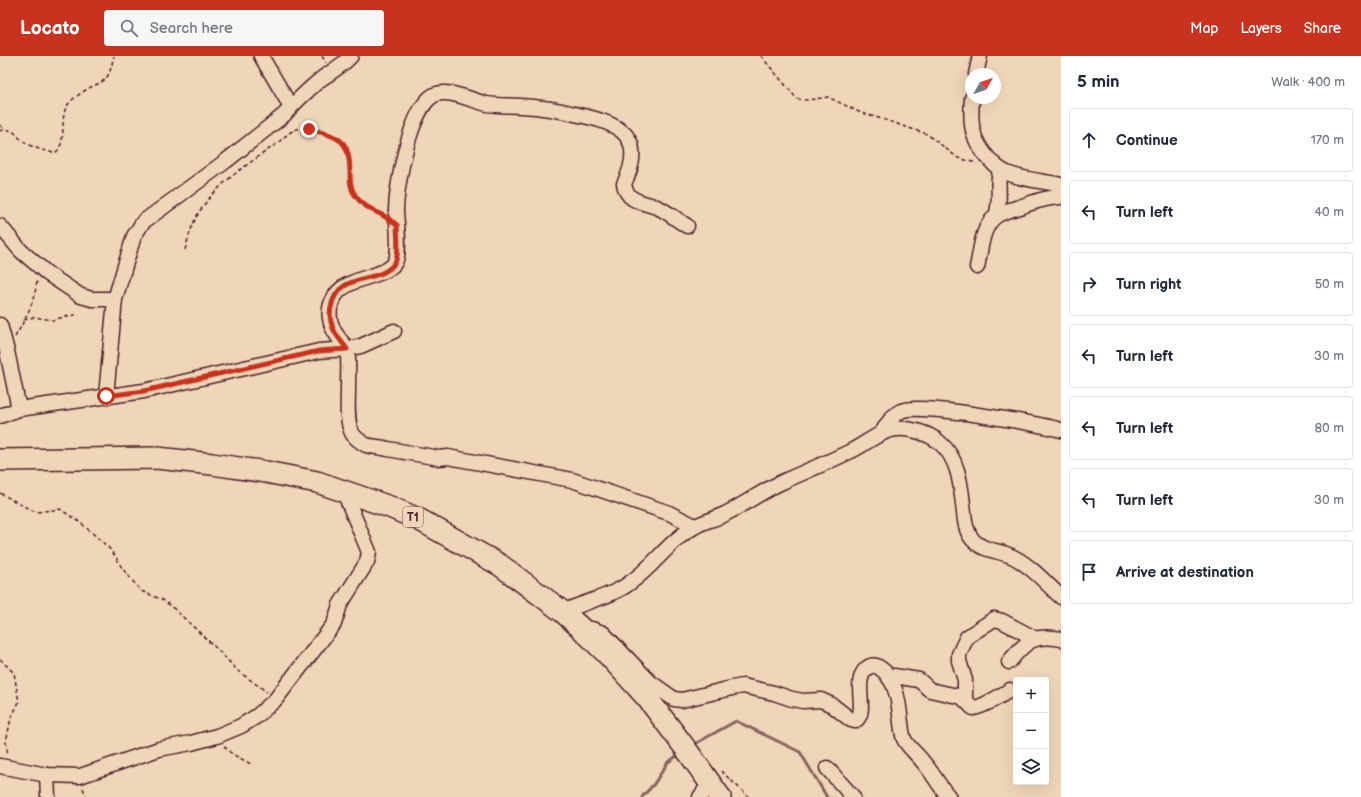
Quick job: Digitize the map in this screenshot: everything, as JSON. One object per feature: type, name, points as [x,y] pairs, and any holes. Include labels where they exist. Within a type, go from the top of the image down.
[{"type":"highway","name":"T1","points":[[0,460],[157,458],[266,472],[317,482],[390,507],[420,520],[500,565],[563,612],[583,630],[648,699],[713,787]]},
{"type":"street","points":[[261,56],[291,107]]},
{"type":"street","points":[[106,396],[115,299],[134,236],[143,222],[226,161],[284,115],[322,79],[344,64],[351,56]]},
{"type":"street","points":[[977,68],[980,56]]},
{"type":"street","points":[[687,226],[656,207],[640,203],[628,194],[624,188],[624,184],[630,168],[631,147],[629,140],[617,127],[599,119],[566,112],[522,106],[488,104],[463,96],[446,94],[435,95],[425,102],[420,110],[407,147],[397,191],[398,243],[396,260],[391,267],[384,272],[351,282],[342,287],[332,302],[329,314],[333,330],[347,349],[348,417],[353,434],[364,444],[439,458],[448,457],[572,480],[669,513],[695,526]]},
{"type":"street","points":[[972,104],[972,127],[974,137],[984,154],[1000,170],[1018,177],[1061,185]]},
{"type":"street","points":[[978,268],[984,236],[996,216],[1000,202],[998,186],[1000,170]]},
{"type":"street","points":[[996,216],[1052,197],[1061,197]]},
{"type":"street","points":[[0,226],[21,251],[48,274],[81,296],[92,299],[115,299]]},
{"type":"street","points":[[0,325],[19,410]]},
{"type":"street","points":[[0,416],[19,410],[144,391],[319,351],[347,349],[361,346],[394,331]]},
{"type":"street","points":[[881,434],[892,418],[900,411],[908,408],[988,417],[1046,426],[1061,430]]},
{"type":"street","points":[[563,612],[615,591],[631,582],[680,536],[695,526],[726,514],[765,491],[854,449],[881,434],[896,429],[906,429],[924,433],[939,442],[954,460],[959,475],[967,530],[973,540],[988,550],[1011,556],[1030,569],[1061,597]]},
{"type":"street","points":[[4,767],[47,775],[80,776],[159,749],[217,736],[241,726],[257,716],[275,700],[334,624],[340,605],[366,562],[369,552],[344,492]]},
{"type":"street","points":[[965,699],[965,680],[959,661],[959,654],[967,637],[994,619],[1002,621],[1036,639]]},
{"type":"street","points":[[583,630],[592,629],[603,633],[650,682],[674,699],[682,700],[743,686],[803,701],[821,700],[832,705],[851,720],[855,721],[858,719],[860,713],[860,680],[865,670],[874,665],[884,671],[894,685],[898,700],[904,740],[924,763],[936,782],[949,797]]},
{"type":"street","points":[[1009,662],[1020,648],[1030,641],[1042,637],[1061,639]]},
{"type":"street","points":[[889,678],[894,676],[919,680],[930,690],[943,694],[951,694],[965,699],[973,708],[977,708],[1010,690]]},
{"type":"street","points":[[827,768],[853,797]]},
{"type":"street","points":[[47,775],[48,797]]},
{"type":"path","points":[[0,125],[4,129],[14,131],[22,141],[44,151],[55,153],[58,150],[62,138],[64,114],[67,106],[81,94],[104,80],[110,71],[114,56]]},
{"type":"path","points":[[761,56],[797,99],[807,100],[828,97],[859,112],[882,118],[926,134],[958,158],[981,164]]},
{"type":"path","points":[[185,250],[196,216],[208,199],[253,159],[292,131],[299,128],[321,132],[333,136],[343,142],[348,150],[351,188],[355,196],[364,205],[385,216],[397,225]]},
{"type":"path","points":[[0,131],[4,129]]},
{"type":"path","points":[[7,351],[31,308],[36,290],[37,275],[33,261]]},
{"type":"path","points":[[24,320],[34,317],[53,320],[76,315]]},
{"type":"path","points":[[0,493],[29,510],[37,512],[60,509],[81,523],[108,546],[122,568],[141,591],[163,600],[172,606],[238,671],[275,700]]},
{"type":"path","points":[[0,659],[14,673],[19,702],[11,718],[6,742],[4,767]]},
{"type":"path","points":[[217,736],[232,754],[253,765]]},
{"type":"path","points":[[713,787],[749,797]]},
{"type":"waterway","points":[[693,745],[736,721],[800,752],[827,797]]},
{"type":"waterway","points":[[642,797],[654,784],[668,762],[680,754]]},
{"type":"route","points":[[106,396],[144,391],[319,351],[347,349],[333,330],[330,321],[329,314],[332,302],[342,287],[351,282],[384,272],[391,267],[396,260],[398,243],[397,225],[385,216],[364,205],[355,196],[351,188],[348,150],[343,142],[333,136],[309,129]]}]
